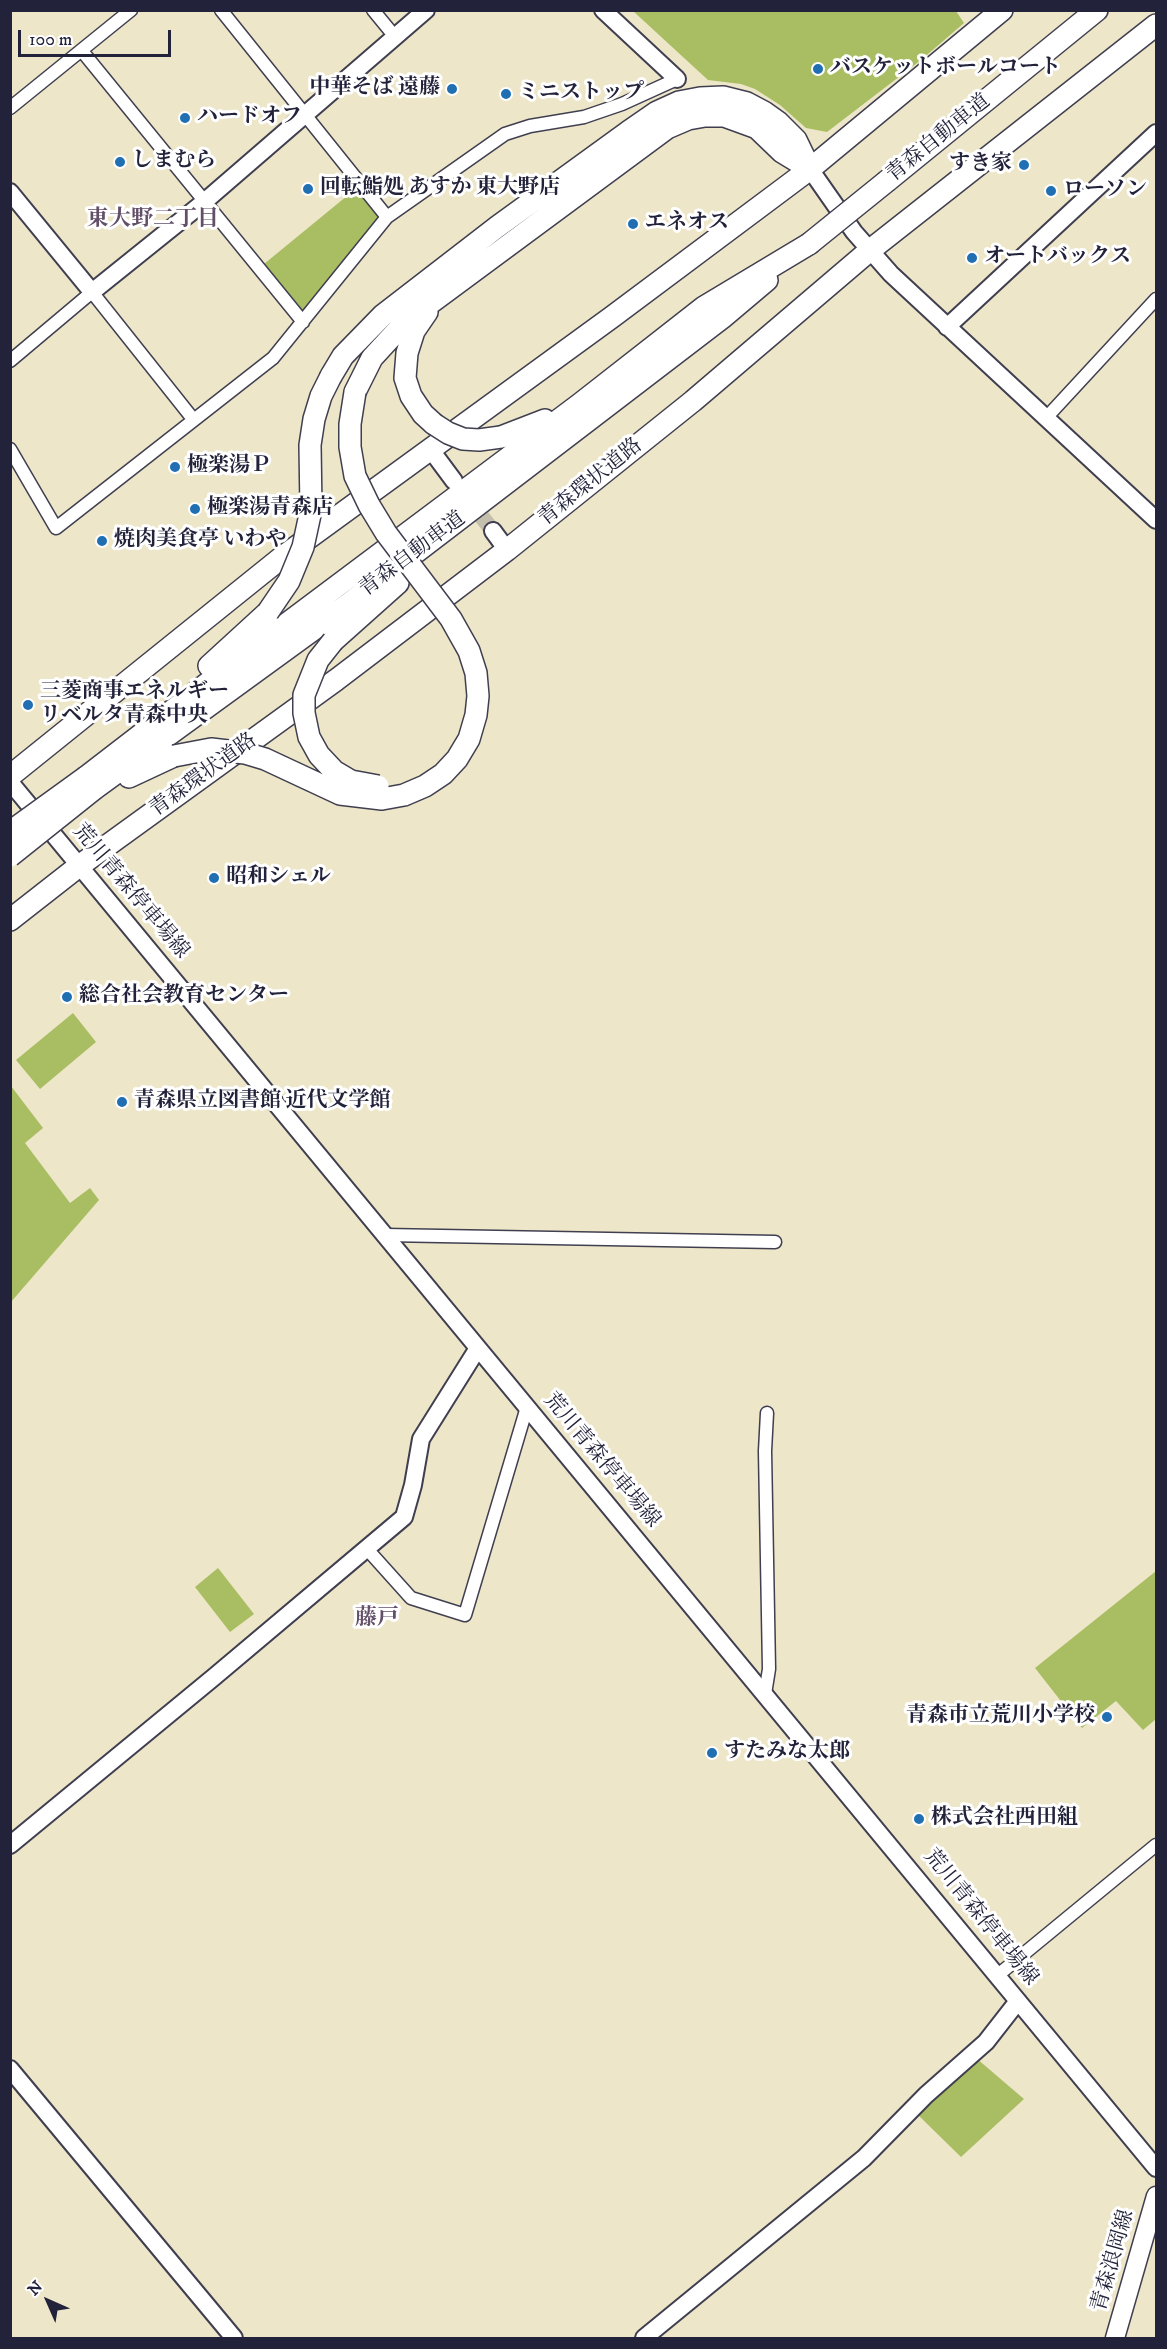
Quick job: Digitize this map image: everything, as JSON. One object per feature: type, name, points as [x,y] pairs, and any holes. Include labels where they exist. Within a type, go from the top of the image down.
[{"type":"highway","points":[[10,776],[281,558],[612,317],[810,169],[1002,10]]},
{"type":"highway","name":"青森自動車道","points":[[10,831],[90,784],[347,605],[583,414],[704,307],[809,244],[1097,10]]},
{"type":"highway","name":"青森環状道路","points":[[10,920],[79,866],[336,680],[507,550],[693,400],[869,251],[1156,25]]},
{"type":"highway","points":[[583,414],[458,531],[333,641],[318,660],[304,695],[309,737],[319,755],[334,771],[351,781],[388,786],[426,772],[442,758],[455,741],[466,703],[467,683],[453,643],[375,537],[359,512],[344,480],[337,446],[343,385],[366,347],[436,275],[497,227],[657,112],[679,102],[723,97],[747,103],[778,122],[796,140],[810,169]]},
{"type":"highway","points":[[90,784],[268,612],[289,581],[303,547],[311,510],[310,445],[321,396],[363,373],[385,341],[406,321],[647,141],[667,128],[688,119],[724,116],[741,121],[757,128],[782,152],[810,169]]},
{"type":"highway","points":[[434,302],[414,331],[407,352],[405,378],[411,396],[423,414],[434,424],[463,439],[478,440],[501,437],[583,414]]},
{"type":"highway","points":[[90,784],[134,773],[174,756],[211,749],[245,753],[266,759],[340,794],[382,799],[404,795],[425,786],[443,774],[457,759],[469,739],[476,715],[478,696],[476,673],[469,651],[451,619],[386,533],[355,476],[350,447],[350,424],[343,385]]},
{"type":"highway","name":"青森自動車道","points":[[10,856],[90,784]]},
{"type":"main road","name":"青森浪岡線","points":[[1114,2338],[1156,2196]]},
{"type":"street","points":[[10,108],[131,10]]},
{"type":"street","points":[[221,10],[387,217]]},
{"type":"street","points":[[373,10],[396,38]]},
{"type":"street","points":[[10,361],[204,202],[426,10]]},
{"type":"street","points":[[10,449],[56,528],[273,358],[387,217],[505,134],[530,126],[584,117],[622,104],[677,79],[603,10]]},
{"type":"street","points":[[82,51],[303,322]]},
{"type":"street","points":[[947,327],[1156,133]]},
{"type":"street","points":[[810,169],[869,251],[947,327],[1156,520]]},
{"type":"street","points":[[10,192],[193,419]]},
{"type":"street","points":[[1046,418],[1152,313],[1156,299]]},
{"type":"street","points":[[431,450],[454,481]]},
{"type":"street","points":[[493,531],[507,550]]},
{"type":"street","name":"荒川青森停車場線","points":[[10,782],[1156,2168]]},
{"type":"street","points":[[385,1235],[775,1242]]},
{"type":"street","points":[[10,1845],[404,1517],[413,1485],[421,1439],[478,1348]]},
{"type":"street","points":[[367,1549],[411,1598],[465,1616],[527,1407]]},
{"type":"street","points":[[765,1694],[769,1669],[765,1451],[767,1413]]},
{"type":"street","points":[[998,1975],[1156,1845]]},
{"type":"street","points":[[645,2338],[864,2158],[926,2095],[986,2042],[1018,2001]]},
{"type":"street","points":[[10,2068],[234,2338]]},
{"type":"green space","points":[[633,11],[956,11],[964,23],[921,60],[827,132],[806,128],[780,105],[755,89],[741,84],[708,80]]},
{"type":"green space","points":[[353,191],[362,191],[379,213],[379,220],[308,309],[299,309],[264,264]]},
{"type":"green space","points":[[73,1013],[96,1042],[40,1089],[16,1060]]},
{"type":"green space","points":[[11,1086],[43,1128],[25,1143],[70,1203],[90,1188],[99,1200],[11,1302]]},
{"type":"green space","points":[[218,1568],[254,1614],[230,1632],[195,1587]]},
{"type":"green space","points":[[1156,1571],[1156,1719],[1143,1730],[1116,1701],[1082,1728],[1035,1668]]},
{"type":"green space","points":[[976,2058],[1024,2099],[961,2157],[916,2113]]},
{"type":"tunnel","points":[[467,498],[493,531]]},
{"type":"place","name":"バスケットボールコート","points":[[818,69]]},
{"type":"place","name":"中華そば 遠藤","points":[[452,89]]},
{"type":"place","name":"ミニストップ","points":[[506,94]]},
{"type":"place","name":"ハードオフ","points":[[185,118]]},
{"type":"place","name":"しまむら","points":[[120,162]]},
{"type":"place","name":"すき家","points":[[1024,165]]},
{"type":"place","name":"回転鮨処 あすか 東大野店","points":[[308,189]]},
{"type":"place","name":"ローソン","points":[[1051,191]]},
{"type":"place","name":"エネオス","points":[[633,224]]},
{"type":"place","name":"オートバックス","points":[[972,258]]},
{"type":"place","name":"極楽湯Ｐ","points":[[175,467]]},
{"type":"place","name":"極楽湯青森店","points":[[195,509]]},
{"type":"place","name":"焼肉美食亭 いわや","points":[[102,541]]},
{"type":"place","name":"三菱商事エネルギー リベルタ青森中央","points":[[28,705]]},
{"type":"place","name":"昭和シェル","points":[[214,878]]},
{"type":"place","name":"総合社会教育センター","points":[[67,997]]},
{"type":"place","name":"青森県立図書館 近代文学館","points":[[122,1102]]},
{"type":"place","name":"青森市立荒川小学校","points":[[1107,1717]]},
{"type":"place","name":"すたみな太郎","points":[[712,1753]]},
{"type":"place","name":"株式会社西田組","points":[[919,1819]]},
{"type":"district","name":"東大野二丁目","points":[[153,220]]},
{"type":"district","name":"藤戸","points":[[377,1619]]}]
